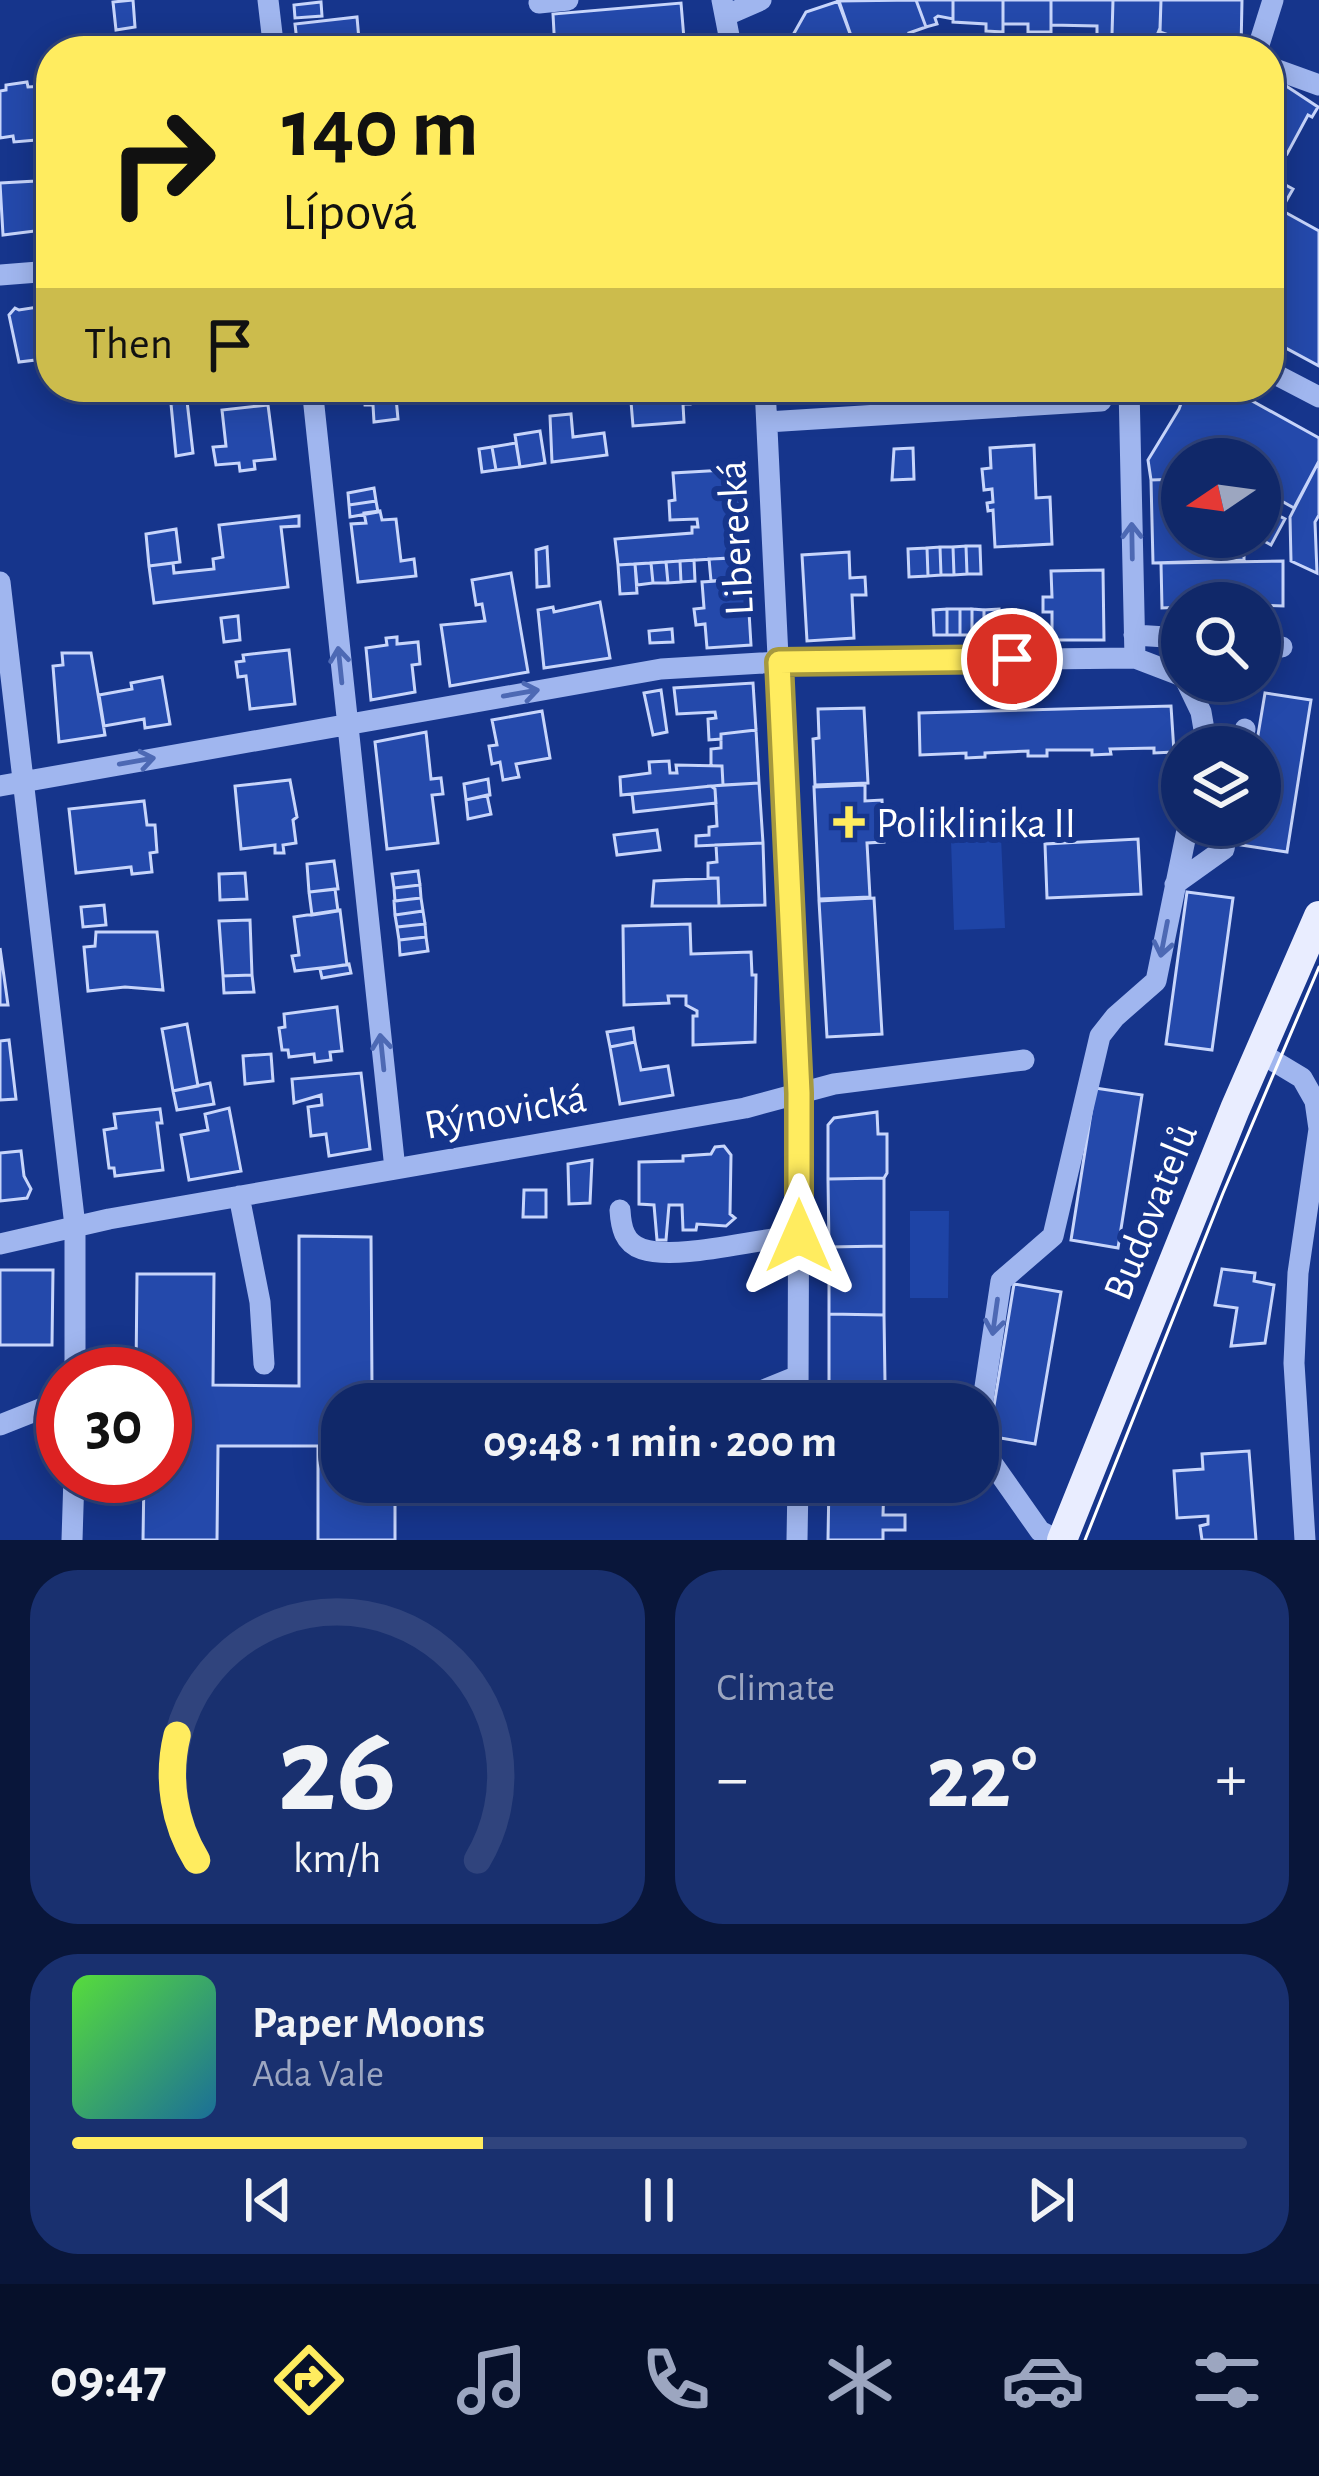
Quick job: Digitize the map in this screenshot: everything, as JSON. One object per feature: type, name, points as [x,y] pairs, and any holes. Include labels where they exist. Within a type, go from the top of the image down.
[{"type":"main road","name":"Budovatelů","points":[[1059,1540],[1319,916]]},
{"type":"street","points":[[268,0],[272,36]]},
{"type":"street","points":[[539,3],[568,0]]},
{"type":"street","points":[[724,8],[760,0]]},
{"type":"street","points":[[1262,36],[1273,0]]},
{"type":"street","points":[[1284,72],[1319,85]]},
{"type":"street","points":[[0,275],[36,272]]},
{"type":"street","points":[[1284,379],[1319,397]]},
{"type":"street","points":[[314,402],[394,1169]]},
{"type":"street","name":"Liberecká","points":[[769,402],[799,1093],[798,1383]]},
{"type":"street","points":[[1129,402],[1134,646]]},
{"type":"street","points":[[0,582],[11,783],[75,1226],[75,1347]]},
{"type":"street","points":[[11,783],[661,669],[922,651],[1161,642]]},
{"type":"street","points":[[1134,646],[1161,664]]},
{"type":"street","points":[[986,1383],[1001,1281],[1053,1236],[1100,1036],[1156,982],[1183,846]]},
{"type":"street","points":[[1174,884],[1224,846]]},
{"type":"street","points":[[1259,1052],[1302,1078],[1315,1101],[1319,1129],[1298,1273],[1294,1364],[1305,1540]]},
{"type":"street","name":"Rýnovická","points":[[0,1244],[239,1196],[745,1108],[834,1084],[1024,1060]]},
{"type":"street","points":[[239,1196],[260,1302],[264,1364]]},
{"type":"street","points":[[620,1210],[621,1229],[643,1250],[693,1251],[799,1236]]},
{"type":"street","points":[[781,1383],[798,1376]]},
{"type":"street","points":[[0,1425],[36,1411]]},
{"type":"street","points":[[999,1473],[1040,1531],[1059,1540]]},
{"type":"street","points":[[72,1540],[73,1503]]},
{"type":"street","points":[[797,1503],[797,1540]]},
{"type":"shaded area","points":[[1001,837],[1005,928],[954,930],[951,840]]},
{"type":"shaded area","points":[[910,1211],[949,1211],[948,1298],[910,1298]]},
{"type":"building","points":[[133,0],[135,27],[116,30],[113,2]]},
{"type":"building","points":[[916,0],[926,27],[910,36],[851,36],[838,1]]},
{"type":"building","points":[[916,0],[953,0],[953,19],[938,16],[937,24],[926,27]]},
{"type":"building","points":[[953,0],[1003,0],[1003,32],[986,31],[986,24],[953,22]]},
{"type":"building","points":[[1003,0],[1051,0],[1051,32],[1028,32],[1028,24],[1003,24]]},
{"type":"building","points":[[1051,0],[1113,0],[1112,35],[1097,35],[1097,26],[1051,25]]},
{"type":"building","points":[[1113,0],[1161,0],[1157,36],[1112,35]]},
{"type":"building","points":[[1161,0],[1242,0],[1241,36],[1165,36],[1160,32]]},
{"type":"building","points":[[839,1],[851,36],[792,36],[806,12]]},
{"type":"building","points":[[321,2],[322,16],[295,18],[294,5]]},
{"type":"building","points":[[681,3],[684,36],[554,36],[553,14]]},
{"type":"building","points":[[357,17],[359,36],[296,36],[295,24]]},
{"type":"building","points":[[27,82],[28,87],[36,87],[36,140],[0,138],[0,91],[6,85]]},
{"type":"building","points":[[1284,85],[1318,107],[1312,117],[1308,115],[1287,154]]},
{"type":"building","points":[[36,181],[36,231],[3,235],[0,183]]},
{"type":"building","points":[[1284,184],[1293,189],[1284,205]]},
{"type":"building","points":[[1284,212],[1319,231],[1319,366],[1284,347]]},
{"type":"building","points":[[36,307],[36,360],[19,362],[9,315]]},
{"type":"building","points":[[187,402],[193,453],[176,456],[171,404]]},
{"type":"building","points":[[396,402],[398,419],[374,422],[373,405],[365,405]]},
{"type":"building","points":[[631,402],[690,402],[683,404],[684,422],[633,426]]},
{"type":"building","points":[[1182,402],[1254,402],[1319,438],[1319,461],[1294,508],[1281,501],[1281,438],[1161,438]]},
{"type":"building","points":[[268,405],[275,459],[254,461],[255,469],[240,471],[239,463],[216,465],[213,447],[226,446],[222,410]]},
{"type":"building","points":[[571,414],[573,437],[604,433],[607,455],[552,462],[550,416]]},
{"type":"building","points":[[540,431],[545,463],[520,467],[515,435]]},
{"type":"building","points":[[1161,439],[1161,480],[1151,480],[1148,460]]},
{"type":"building","points":[[516,443],[520,467],[496,470],[492,447]]},
{"type":"building","points":[[1034,445],[1036,498],[1050,497],[1052,544],[995,547],[993,510],[988,511],[987,503],[993,502],[992,489],[984,490],[982,469],[991,468],[990,448]]},
{"type":"building","points":[[492,447],[496,470],[482,472],[479,449]]},
{"type":"building","points":[[913,448],[914,479],[892,480],[894,449]]},
{"type":"building","points":[[1319,461],[1317,573],[1291,561],[1290,517]]},
{"type":"building","points":[[725,470],[726,482],[739,481],[744,557],[618,565],[615,539],[692,533],[692,527],[698,527],[697,519],[670,520],[669,501],[675,500],[673,473]]},
{"type":"building","points":[[1151,480],[1161,480],[1161,558],[1244,560],[1153,563]]},
{"type":"building","points":[[374,488],[376,501],[349,505],[348,493]]},
{"type":"building","points":[[376,501],[378,512],[350,517],[349,505]]},
{"type":"building","points":[[380,511],[382,520],[396,519],[401,561],[414,559],[416,576],[358,582],[351,524],[366,523],[364,513]]},
{"type":"building","points":[[299,516],[299,526],[281,527],[288,587],[154,603],[149,566],[173,563],[174,573],[214,569],[213,559],[223,557],[219,525]]},
{"type":"building","points":[[176,529],[180,562],[149,566],[146,534]]},
{"type":"building","points":[[966,546],[967,574],[954,575],[953,547]]},
{"type":"building","points":[[966,546],[980,546],[981,574],[967,574]]},
{"type":"building","points":[[547,547],[549,586],[537,587],[536,550]]},
{"type":"building","points":[[940,547],[953,547],[954,575],[941,575]]},
{"type":"building","points":[[940,547],[941,575],[928,576],[927,548]]},
{"type":"building","points":[[927,548],[928,576],[909,577],[908,549]]},
{"type":"building","points":[[849,552],[850,578],[865,577],[866,595],[852,595],[854,638],[807,641],[802,555]]},
{"type":"building","points":[[737,558],[738,579],[711,581],[709,559]]},
{"type":"building","points":[[694,560],[695,581],[681,582],[680,561]]},
{"type":"building","points":[[680,561],[681,582],[668,583],[666,562]]},
{"type":"building","points":[[1283,561],[1283,606],[1281,582],[1161,582],[1161,563]]},
{"type":"building","points":[[666,562],[668,583],[653,583],[651,563]]},
{"type":"building","points":[[651,563],[653,583],[637,585],[635,564]]},
{"type":"building","points":[[635,564],[637,593],[620,594],[618,565]]},
{"type":"building","points":[[1103,570],[1104,640],[1052,640],[1052,612],[1043,612],[1043,597],[1052,597],[1051,571]]},
{"type":"building","points":[[511,573],[528,672],[450,686],[441,625],[485,621],[482,604],[476,605],[472,580]]},
{"type":"building","points":[[747,579],[751,645],[707,648],[705,624],[696,625],[694,609],[704,608],[702,582]]},
{"type":"building","points":[[600,602],[610,658],[544,668],[538,610],[553,607],[554,612]]},
{"type":"building","points":[[947,609],[960,609],[960,635],[947,635]]},
{"type":"building","points":[[947,609],[947,635],[934,635],[933,610]]},
{"type":"building","points":[[960,609],[972,609],[972,635],[960,635]]},
{"type":"building","points":[[972,609],[984,610],[984,635],[972,635]]},
{"type":"building","points":[[999,609],[998,635],[984,635],[984,610]]},
{"type":"building","points":[[238,616],[240,640],[224,642],[221,618]]},
{"type":"building","points":[[672,629],[673,642],[650,643],[649,631]]},
{"type":"building","points":[[397,637],[397,644],[418,642],[420,664],[412,665],[415,692],[371,700],[366,648],[387,645],[386,638]]},
{"type":"building","points":[[289,650],[295,704],[250,709],[246,676],[238,677],[236,662],[244,661],[243,655]]},
{"type":"building","points":[[62,653],[91,653],[105,735],[59,742],[53,666],[63,665]]},
{"type":"building","points":[[162,677],[170,724],[145,728],[144,719],[104,726],[99,695]]},
{"type":"building","points":[[753,683],[756,730],[709,740],[708,719],[716,718],[715,712],[677,714],[674,688]]},
{"type":"building","points":[[661,690],[667,732],[653,735],[644,693]]},
{"type":"building","points":[[1281,695],[1311,700],[1287,852],[1248,846],[1281,846],[1281,726],[1260,726],[1264,702],[1281,702]]},
{"type":"building","points":[[1171,706],[1172,726],[1161,726],[1161,753],[1154,753],[1154,748],[1110,749],[1111,754],[1092,755],[1092,750],[1047,750],[1047,756],[1028,756],[1028,751],[966,758],[966,753],[920,755],[919,713]]},
{"type":"building","points":[[864,708],[868,783],[815,785],[813,739],[819,738],[818,709]]},
{"type":"building","points":[[542,711],[550,758],[516,764],[519,777],[503,780],[500,762],[492,764],[489,746],[497,745],[492,720]]},
{"type":"building","points":[[756,730],[759,783],[723,785],[722,766],[711,766],[711,749],[721,748],[721,734]]},
{"type":"building","points":[[426,732],[431,779],[441,778],[443,794],[432,795],[438,843],[387,849],[375,742]]},
{"type":"building","points":[[669,761],[670,773],[677,773],[676,765],[722,766],[723,785],[621,795],[620,777],[650,773],[649,762]]},
{"type":"building","points":[[488,779],[490,795],[466,800],[464,784]]},
{"type":"building","points":[[290,780],[296,843],[283,845],[284,853],[275,853],[275,845],[241,849],[235,786]]},
{"type":"building","points":[[759,783],[763,843],[696,846],[696,836],[709,835],[709,827],[717,826],[711,786]]},
{"type":"building","name":"Poliklinika II","points":[[865,785],[865,801],[882,800],[884,842],[867,843],[870,897],[819,899],[814,787]]},
{"type":"building","points":[[711,786],[716,803],[634,812],[632,794]]},
{"type":"building","points":[[487,795],[491,814],[468,819],[466,800]]},
{"type":"building","points":[[144,801],[147,825],[155,825],[157,852],[150,853],[152,872],[132,874],[131,867],[76,873],[69,809]]},
{"type":"building","points":[[657,830],[660,850],[617,855],[614,835]]},
{"type":"building","points":[[1138,839],[1141,894],[1047,898],[1045,844]]},
{"type":"building","points":[[763,843],[765,905],[719,906],[718,878],[708,878],[708,863],[717,862],[716,845]]},
{"type":"building","points":[[334,861],[338,889],[309,892],[307,864]]},
{"type":"building","points":[[418,871],[420,885],[394,888],[392,874]]},
{"type":"building","points":[[245,873],[247,899],[220,900],[219,874]]},
{"type":"building","points":[[718,878],[719,906],[652,906],[654,881]]},
{"type":"building","points":[[420,885],[421,898],[395,901],[394,888]]},
{"type":"building","points":[[335,889],[338,911],[312,915],[309,892]]},
{"type":"building","points":[[1187,892],[1233,898],[1212,1050],[1166,1044]]},
{"type":"building","points":[[421,898],[423,911],[395,915],[394,901]]},
{"type":"building","points":[[874,898],[882,1034],[827,1037],[819,901]]},
{"type":"building","points":[[104,905],[106,925],[83,927],[81,907]]},
{"type":"building","points":[[340,910],[347,965],[295,971],[292,956],[299,955],[294,917]]},
{"type":"building","points":[[423,911],[425,924],[397,927],[395,915]]},
{"type":"building","points":[[250,920],[252,975],[223,976],[219,921]]},
{"type":"building","points":[[425,924],[426,937],[399,940],[397,927]]},
{"type":"building","points":[[690,924],[691,954],[751,952],[752,975],[756,975],[755,1042],[693,1045],[697,1011],[686,1005],[686,996],[668,996],[669,1003],[624,1005],[623,926]]},
{"type":"building","points":[[96,932],[157,932],[163,990],[88,991],[84,947],[95,946]]},
{"type":"building","points":[[426,937],[428,951],[400,955],[399,940]]},
{"type":"building","points":[[0,948],[8,1005],[0,1005]]},
{"type":"building","points":[[349,964],[351,973],[322,978],[320,969]]},
{"type":"building","points":[[252,975],[254,992],[224,993],[223,976]]},
{"type":"building","points":[[337,1007],[342,1051],[330,1052],[331,1060],[315,1062],[314,1054],[289,1057],[288,1050],[282,1050],[279,1028],[285,1027],[284,1014]]},
{"type":"building","points":[[187,1024],[198,1086],[173,1091],[162,1029]]},
{"type":"building","points":[[633,1028],[635,1042],[610,1047],[607,1032]]},
{"type":"building","points":[[9,1040],[16,1099],[0,1100],[0,1041]]},
{"type":"building","points":[[635,1042],[641,1070],[668,1066],[673,1095],[620,1104],[610,1047]]},
{"type":"building","points":[[271,1054],[273,1081],[245,1084],[243,1056]]},
{"type":"building","points":[[361,1073],[370,1149],[329,1156],[326,1134],[311,1136],[308,1107],[322,1105],[321,1095],[294,1103],[292,1079]]},
{"type":"building","points":[[210,1083],[214,1104],[177,1110],[173,1091]]},
{"type":"building","points":[[1095,1088],[1142,1095],[1118,1248],[1071,1240]]},
{"type":"building","points":[[229,1108],[241,1171],[189,1180],[181,1135],[208,1130],[205,1114]]},
{"type":"building","points":[[160,1109],[162,1123],[157,1123],[163,1170],[115,1176],[114,1168],[109,1168],[104,1130],[116,1128],[114,1114]]},
{"type":"building","points":[[877,1112],[878,1134],[887,1134],[884,1178],[828,1179],[828,1125],[834,1118]]},
{"type":"building","points":[[724,1146],[731,1155],[730,1214],[735,1218],[726,1226],[697,1224],[696,1230],[683,1230],[682,1205],[669,1205],[666,1240],[657,1240],[654,1205],[639,1204],[639,1162],[683,1161],[683,1156],[711,1154],[715,1147]]},
{"type":"building","points":[[21,1151],[31,1189],[27,1198],[0,1201],[0,1153]]},
{"type":"building","points":[[592,1160],[590,1203],[569,1204],[568,1164]]},
{"type":"building","points":[[884,1178],[884,1246],[829,1247],[828,1179]]},
{"type":"building","points":[[524,1190],[546,1190],[546,1217],[523,1217]]},
{"type":"building","points":[[299,1236],[371,1237],[372,1383],[321,1383],[321,1503],[395,1503],[395,1540],[318,1540],[318,1446],[218,1446],[217,1540],[143,1540],[144,1503],[192,1503],[192,1347],[136,1347],[137,1274],[214,1274],[213,1385],[299,1386]]},
{"type":"building","points":[[884,1246],[884,1315],[829,1314],[829,1247]]},
{"type":"building","points":[[1222,1269],[1255,1273],[1254,1281],[1274,1285],[1265,1343],[1231,1346],[1237,1308],[1215,1305]]},
{"type":"building","points":[[0,1270],[53,1270],[52,1345],[0,1345]]},
{"type":"building","points":[[1014,1284],[1061,1292],[1035,1444],[999,1438],[998,1383]]},
{"type":"building","points":[[829,1314],[884,1315],[885,1382],[829,1383]]},
{"type":"building","points":[[1249,1451],[1256,1540],[1202,1540],[1200,1526],[1208,1524],[1208,1516],[1177,1518],[1174,1471],[1203,1469],[1202,1454]]},
{"type":"building","points":[[829,1503],[883,1503],[883,1515],[905,1515],[905,1530],[883,1530],[883,1540],[828,1540]]},
{"type":"tram line","points":[[1085,1540],[1319,967]]},
{"type":"place","name":"Poliklinika II","points":[[849,822]]},
{"type":"route","points":[[799,1236],[799,1093],[779,662],[1012,659]]}]
